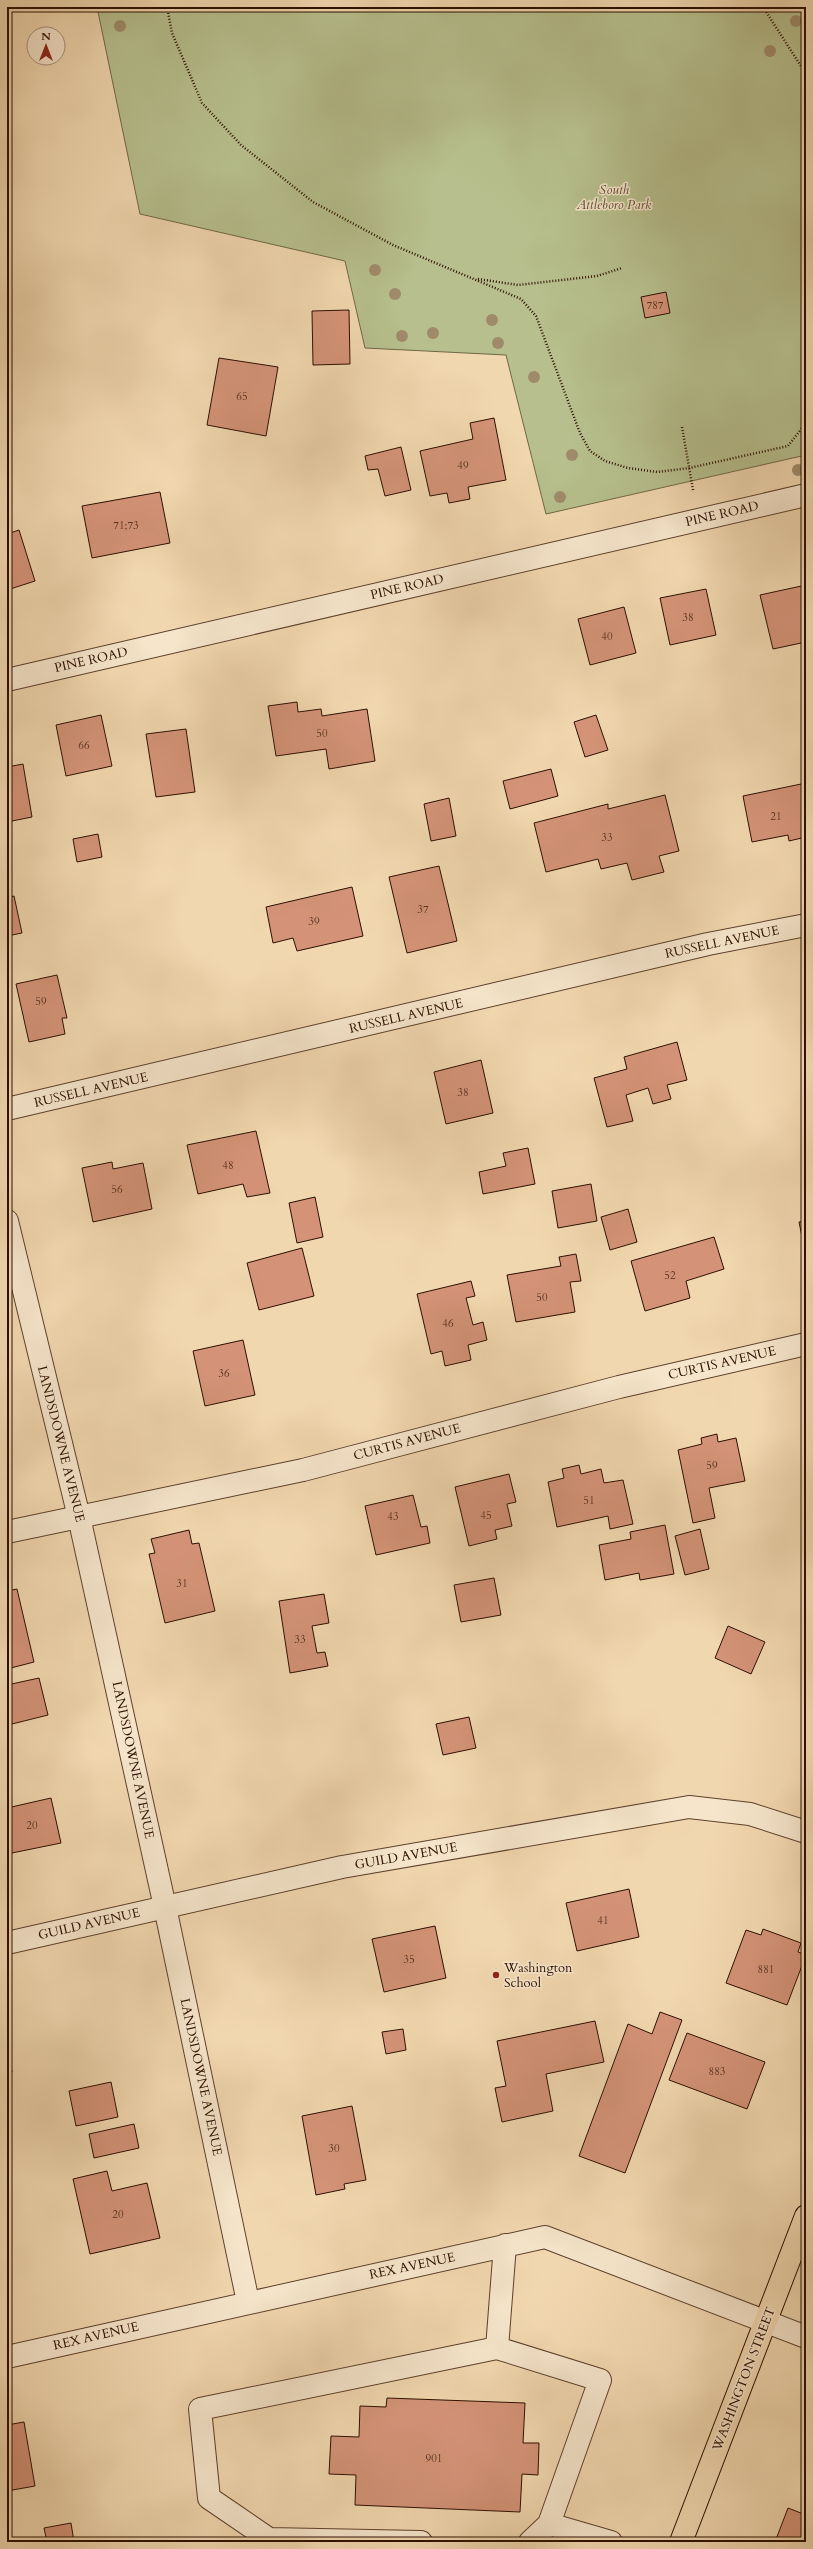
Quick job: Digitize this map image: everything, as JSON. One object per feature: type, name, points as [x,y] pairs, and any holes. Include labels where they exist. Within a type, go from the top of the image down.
[{"type":"main road","name":"WASHINGTON STREET","points":[[681,2542],[806,2216]]},
{"type":"street","name":"PINE ROAD","points":[[7,680],[806,495]]},
{"type":"street","name":"RUSSELL AVENUE","points":[[7,1109],[708,944],[806,925]]},
{"type":"street","name":"LANDSDOWNE AVENUE","points":[[7,1221],[79,1517],[165,1907],[248,2302]]},
{"type":"street","name":"CURTIS AVENUE","points":[[7,1532],[303,1470],[619,1387],[806,1344]]},
{"type":"street","name":"GUILD AVENUE","points":[[7,1943],[342,1868],[689,1807],[750,1814],[806,1832]]},
{"type":"street","name":"REX AVENUE","points":[[7,2357],[248,2302],[545,2237],[806,2337]]},
{"type":"street","points":[[497,2348],[505,2245]]},
{"type":"street","points":[[421,2542],[269,2539],[209,2498],[200,2409],[497,2348],[600,2380],[549,2524],[530,2542]]},
{"type":"street","points":[[549,2524],[611,2542]]},
{"type":"path","points":[[167,7],[172,33],[202,103],[241,145],[313,202],[393,245],[521,299],[536,316],[580,433],[590,451],[605,461],[628,468],[657,472],[689,468],[788,446],[806,423]]},
{"type":"path","points":[[763,7],[806,74]]},
{"type":"path","points":[[474,278],[518,285],[597,276],[622,268]]},
{"type":"path","points":[[682,427],[694,494]]},
{"type":"green space","name":"South Attleboro Park","points":[[97,7],[802,7],[806,15],[806,455],[546,514],[506,355],[365,348],[345,261],[140,214]]},
{"type":"building","points":[[666,292],[670,313],[645,318],[641,297]]},
{"type":"building","points":[[349,310],[350,364],[313,365],[312,311]]},
{"type":"building","points":[[219,358],[278,367],[266,436],[207,425]]},
{"type":"building","points":[[494,418],[506,480],[468,487],[470,499],[449,503],[447,493],[430,496],[420,451],[473,439],[470,423]]},
{"type":"building","points":[[401,447],[411,490],[385,496],[378,469],[368,470],[365,456]]},
{"type":"building","points":[[160,492],[170,543],[92,558],[82,506]]},
{"type":"building","points":[[19,530],[35,581],[7,590],[7,534]]},
{"type":"building","points":[[806,585],[806,642],[773,649],[760,595]]},
{"type":"building","points":[[706,589],[716,635],[670,645],[660,598]]},
{"type":"building","points":[[624,607],[636,653],[590,665],[578,619]]},
{"type":"building","points":[[297,702],[298,712],[321,709],[322,716],[367,709],[375,761],[329,769],[326,749],[276,756],[268,706]]},
{"type":"building","points":[[101,715],[112,766],[66,776],[56,725]]},
{"type":"building","points":[[596,715],[608,750],[585,757],[574,722]]},
{"type":"building","points":[[186,729],[195,792],[156,797],[146,734]]},
{"type":"building","points":[[23,764],[32,817],[7,822],[7,767]]},
{"type":"building","points":[[551,769],[558,796],[510,809],[503,781]]},
{"type":"building","points":[[806,783],[806,837],[789,841],[788,835],[752,842],[743,796]]},
{"type":"building","points":[[665,795],[679,851],[659,856],[664,872],[632,880],[627,863],[601,869],[598,859],[546,872],[534,823],[608,804],[608,809]]},
{"type":"building","points":[[449,798],[456,836],[431,841],[424,804]]},
{"type":"building","points":[[98,834],[102,857],[77,862],[73,839]]},
{"type":"building","points":[[439,866],[457,941],[407,953],[389,877]]},
{"type":"building","points":[[352,887],[363,936],[297,951],[293,938],[273,943],[266,907]]},
{"type":"building","points":[[14,896],[22,933],[7,936],[7,898]]},
{"type":"building","points":[[57,975],[67,1018],[62,1018],[65,1034],[29,1042],[16,984]]},
{"type":"building","points":[[677,1042],[687,1080],[667,1085],[671,1099],[653,1104],[648,1088],[626,1095],[633,1121],[607,1127],[594,1078],[627,1069],[624,1057]]},
{"type":"building","points":[[481,1060],[493,1113],[446,1124],[434,1072]]},
{"type":"building","points":[[806,1071],[806,1094],[802,1072]]},
{"type":"building","points":[[256,1131],[270,1193],[247,1197],[243,1184],[198,1194],[187,1145]]},
{"type":"building","points":[[528,1148],[535,1184],[483,1194],[479,1172],[506,1166],[503,1153]]},
{"type":"building","points":[[112,1162],[113,1169],[143,1163],[152,1209],[93,1222],[82,1168]]},
{"type":"building","points":[[591,1184],[597,1221],[558,1228],[552,1191]]},
{"type":"building","points":[[315,1197],[323,1237],[297,1243],[289,1203]]},
{"type":"building","points":[[628,1209],[637,1242],[610,1250],[601,1217]]},
{"type":"building","points":[[806,1221],[806,1256],[799,1222]]},
{"type":"building","points":[[714,1237],[724,1269],[686,1281],[690,1298],[645,1311],[631,1261]]},
{"type":"building","points":[[302,1248],[314,1296],[259,1310],[247,1263]]},
{"type":"building","points":[[576,1254],[581,1281],[570,1282],[575,1312],[516,1322],[507,1275],[561,1266],[559,1257]]},
{"type":"building","points":[[471,1281],[475,1296],[466,1298],[473,1325],[483,1322],[487,1340],[468,1345],[471,1360],[445,1366],[442,1351],[431,1354],[417,1294]]},
{"type":"building","points":[[243,1340],[255,1395],[205,1406],[193,1351]]},
{"type":"building","points":[[717,1434],[718,1442],[736,1438],[745,1481],[709,1488],[715,1518],[693,1523],[678,1450],[702,1444],[701,1438]]},
{"type":"building","points":[[579,1465],[581,1474],[601,1469],[604,1483],[623,1480],[633,1524],[610,1529],[608,1516],[557,1527],[548,1482],[564,1478],[562,1469]]},
{"type":"building","points":[[509,1474],[516,1502],[507,1504],[512,1526],[495,1530],[497,1539],[469,1546],[455,1487]]},
{"type":"building","points":[[413,1495],[421,1527],[427,1526],[430,1543],[376,1555],[365,1506]]},
{"type":"building","points":[[665,1525],[674,1574],[640,1580],[639,1573],[605,1580],[599,1545],[631,1539],[630,1532]]},
{"type":"building","points":[[700,1529],[709,1569],[685,1575],[675,1536]]},
{"type":"building","points":[[189,1530],[192,1544],[199,1543],[215,1611],[165,1623],[149,1554],[155,1553],[151,1539]]},
{"type":"building","points":[[494,1578],[501,1615],[461,1622],[454,1585]]},
{"type":"building","points":[[17,1589],[34,1662],[7,1669],[7,1591]]},
{"type":"building","points":[[324,1594],[329,1623],[312,1626],[317,1653],[325,1652],[328,1666],[290,1673],[279,1601]]},
{"type":"building","points":[[728,1626],[765,1642],[751,1674],[715,1658]]},
{"type":"building","points":[[39,1678],[48,1715],[12,1724],[7,1699],[7,1685]]},
{"type":"building","points":[[469,1717],[476,1748],[443,1755],[436,1724]]},
{"type":"building","points":[[51,1798],[61,1843],[7,1854],[7,1808]]},
{"type":"building","points":[[629,1889],[639,1937],[577,1951],[566,1903]]},
{"type":"building","points":[[435,1926],[446,1978],[384,1992],[372,1939]]},
{"type":"building","points":[[763,1929],[801,1943],[798,1952],[806,1955],[787,2005],[726,1983],[746,1930],[761,1935]]},
{"type":"building","points":[[660,2012],[682,2020],[625,2173],[579,2156],[628,2024],[652,2034]]},
{"type":"building","points":[[595,2021],[604,2062],[546,2074],[553,2111],[502,2122],[495,2088],[506,2086],[497,2041]]},
{"type":"building","points":[[403,2029],[406,2050],[386,2054],[382,2032]]},
{"type":"building","points":[[687,2033],[765,2062],[747,2109],[669,2080]]},
{"type":"building","points":[[7,2049],[12,2072],[7,2073]]},
{"type":"building","points":[[111,2082],[118,2117],[76,2126],[69,2091]]},
{"type":"building","points":[[352,2106],[366,2180],[344,2184],[345,2189],[316,2195],[302,2116]]},
{"type":"building","points":[[134,2124],[139,2148],[94,2158],[89,2134]]},
{"type":"building","points":[[107,2171],[112,2191],[147,2183],[160,2238],[90,2254],[73,2179]]},
{"type":"building","points":[[387,2398],[525,2403],[523,2443],[539,2443],[538,2475],[522,2474],[520,2512],[355,2505],[356,2475],[329,2474],[331,2436],[359,2437],[360,2406],[386,2407]]},
{"type":"building","points":[[24,2422],[35,2486],[7,2491],[7,2425]]},
{"type":"building","points":[[788,2508],[806,2515],[806,2542],[775,2542]]},
{"type":"building","points":[[71,2523],[74,2542],[47,2542],[44,2528]]},
{"type":"place","name":"Washington School","points":[[496,1975]]}]
